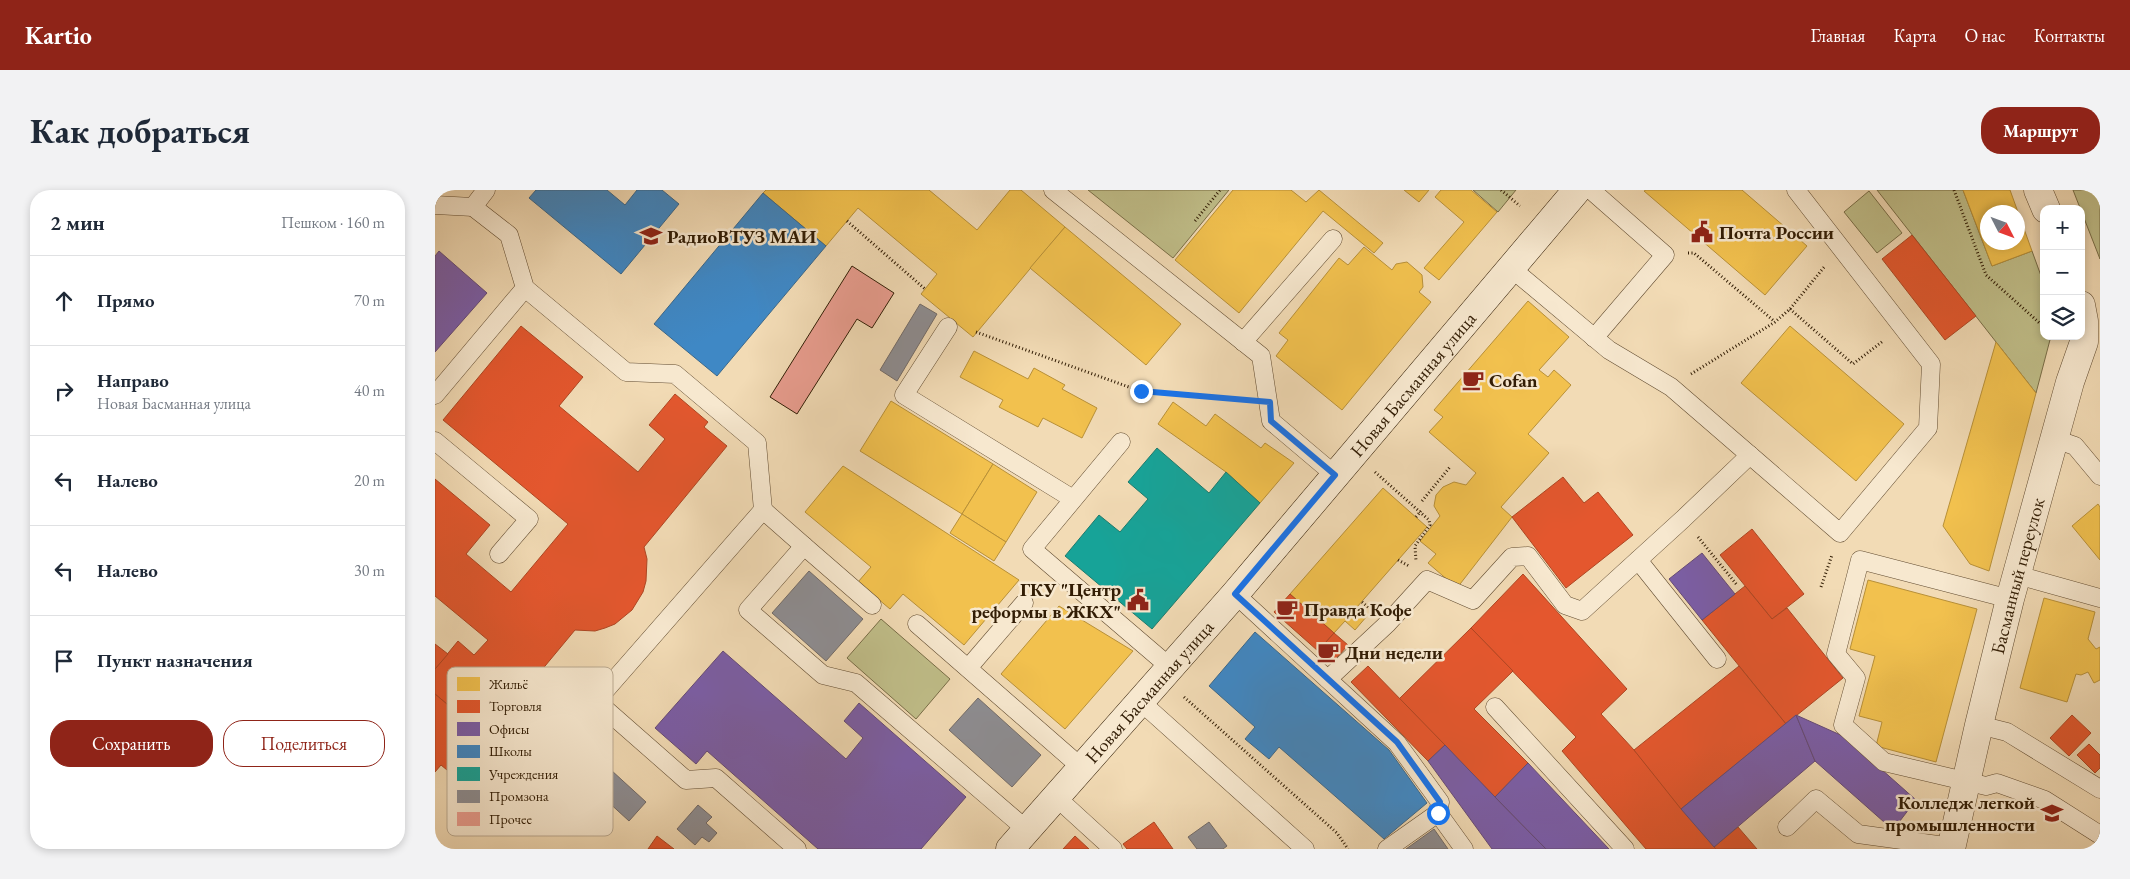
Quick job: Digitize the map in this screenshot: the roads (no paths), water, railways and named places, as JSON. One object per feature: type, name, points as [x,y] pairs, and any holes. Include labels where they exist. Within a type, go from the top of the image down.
[{"type":"main road","name":"Новая Басманная улица","points":[[1019,840],[1235,594],[1577,190]]},
{"type":"main road","points":[[2038,190],[2044,205]]},
{"type":"main road","name":"Басманный переулок","points":[[1951,848],[2013,587],[2070,382],[2092,334],[2085,323]]},
{"type":"lane","points":[[473,207],[486,190]]},
{"type":"lane","points":[[1053,190],[1261,356],[1270,402],[1271,421],[1335,475]]},
{"type":"lane","points":[[1591,190],[1665,255],[1594,338]]},
{"type":"lane","points":[[1511,268],[1609,350],[1671,387],[1840,533],[1929,428],[1931,364],[1796,190]]},
{"type":"lane","points":[[435,205],[473,207],[509,235],[525,288],[626,372],[675,374],[757,443],[763,510],[872,605]]},
{"type":"lane","points":[[1243,342],[1333,239]]},
{"type":"lane","points":[[435,395],[525,288]]},
{"type":"lane","points":[[948,327],[904,395],[1073,499]]},
{"type":"lane","points":[[2055,439],[2075,446],[2100,476]]},
{"type":"lane","points":[[435,441],[529,519],[499,554]]},
{"type":"lane","points":[[1121,442],[1032,549],[1171,668]]},
{"type":"lane","points":[[1328,679],[1387,624],[1427,580],[1473,600],[1512,557],[1528,556],[1565,605],[1583,611],[1750,455]]},
{"type":"lane","points":[[613,682],[763,510]]},
{"type":"lane","points":[[804,546],[748,610],[823,675],[856,683],[1019,840]]},
{"type":"lane","points":[[1638,560],[1717,659]]},
{"type":"lane","points":[[2100,598],[2013,587],[1860,560],[1835,654],[1856,678],[1843,725],[1884,762],[1986,786],[1997,783],[2045,800],[2100,835]]},
{"type":"lane","points":[[1235,594],[1397,742],[1440,802],[1438,813],[1387,849]]},
{"type":"lane","points":[[969,667],[1024,603]]},
{"type":"lane","points":[[917,624],[969,667],[1082,768]]},
{"type":"lane","points":[[1141,702],[1305,849]]},
{"type":"lane","points":[[1495,707],[1625,849]]},
{"type":"lane","points":[[613,717],[686,780],[716,778],[797,849]]},
{"type":"lane","points":[[1979,725],[2007,732],[2100,789]]},
{"type":"lane","points":[[1056,797],[1113,849]]},
{"type":"lane","points":[[1787,827],[1816,799],[1859,834],[1951,848]]},
{"type":"lane","points":[[1438,813],[1464,849]]},
{"type":"place","name":"Почта России","points":[[1702,232]]},
{"type":"place","name":"РадиоВТУЗ МАИ","points":[[651,236]]},
{"type":"place","name":"Cofan","points":[[1473,380]]},
{"type":"place","name":"ГКУ \"Центр реформы в ЖКХ\"","points":[[1138,600]]},
{"type":"place","name":"Правда Кофе","points":[[1287,609]]},
{"type":"place","name":"Дни недели","points":[[1328,652]]},
{"type":"place","name":"Колледж легкой промышленности","points":[[2052,813]]}]
